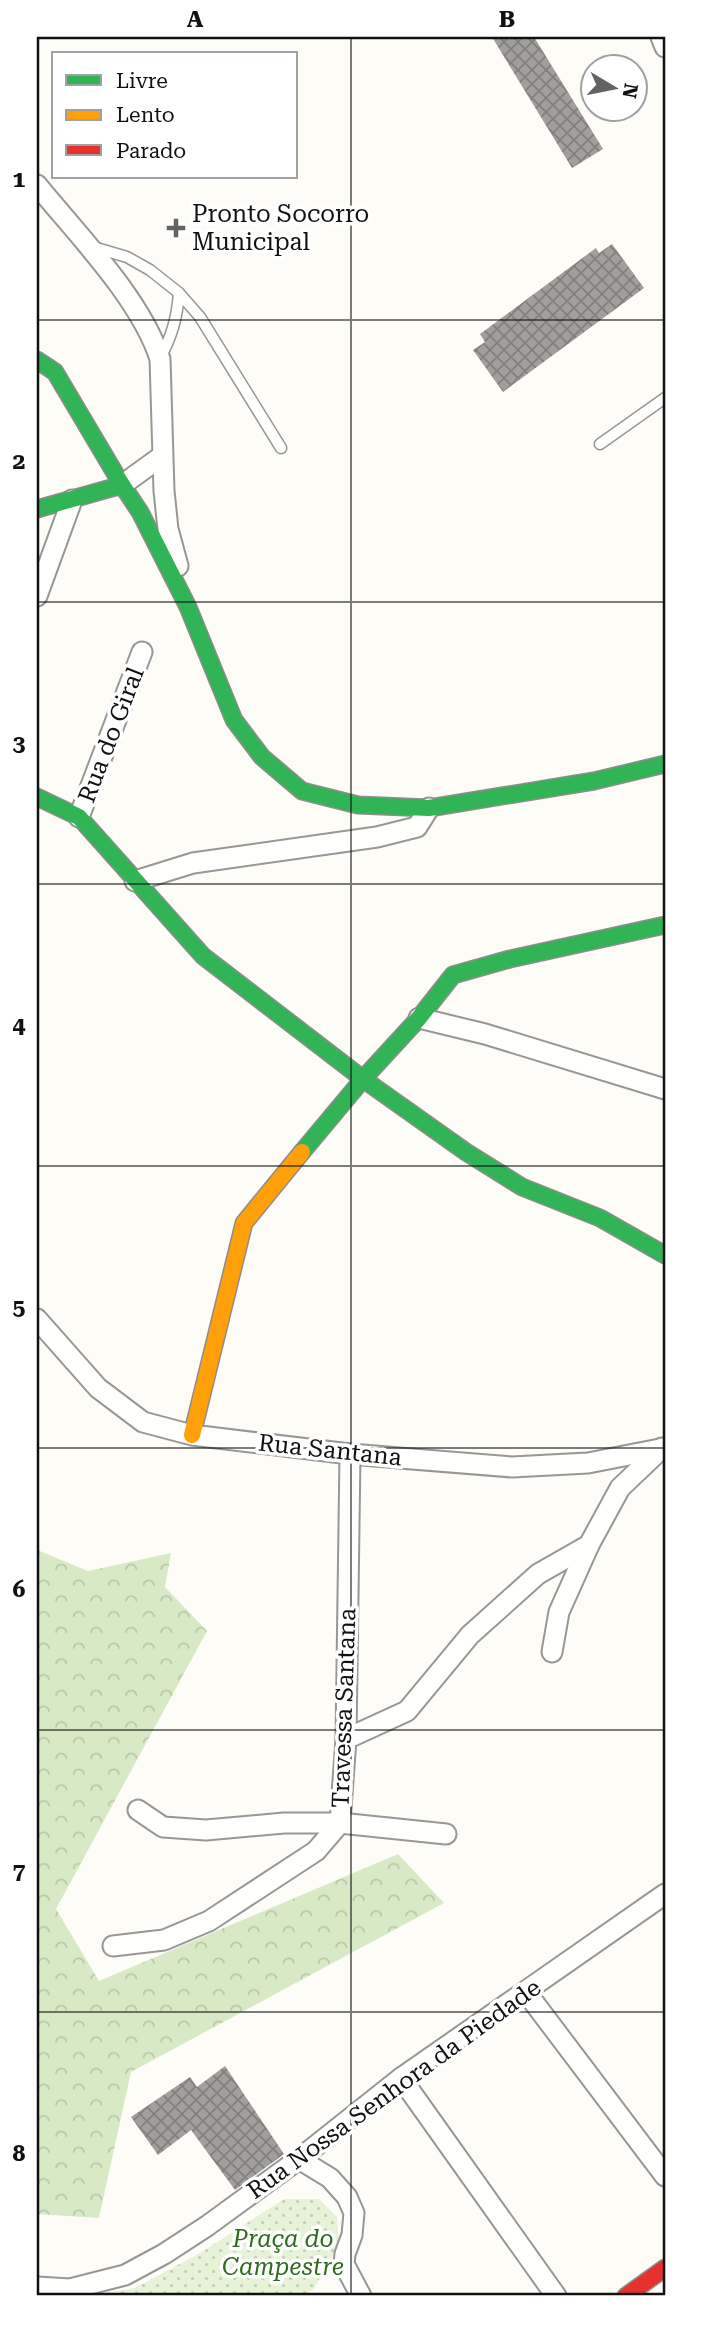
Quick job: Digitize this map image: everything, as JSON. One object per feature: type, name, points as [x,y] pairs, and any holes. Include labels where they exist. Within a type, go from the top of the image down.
[{"type":"street","points":[[661,37],[665,47]]},
{"type":"street","points":[[37,185],[130,301],[155,342],[160,359],[162,456],[168,529],[188,607]]},
{"type":"street","points":[[37,347],[141,512],[188,607],[234,720],[262,757],[302,791],[358,805],[429,808],[594,781],[665,764]]},
{"type":"street","points":[[37,360],[55,372]]},
{"type":"street","points":[[37,509],[122,485],[162,456]]},
{"type":"street","points":[[37,596],[72,500]]},
{"type":"street","name":"Rua do Giral","points":[[79,817],[142,652]]},
{"type":"street","points":[[37,797],[79,817],[203,956],[363,1079],[466,1152],[523,1187],[600,1218],[665,1255]]},
{"type":"street","points":[[135,881],[193,863],[377,837],[417,827],[429,808]]},
{"type":"street","points":[[191,1435],[244,1223],[453,975],[510,959],[665,925]]},
{"type":"street","points":[[419,1018],[485,1034],[665,1089]]},
{"type":"street","name":"Rua Santana","points":[[37,1319],[98,1388],[144,1422],[191,1435],[351,1454],[512,1467],[588,1462],[664,1448]]},
{"type":"street","points":[[552,1652],[559,1612],[589,1545],[620,1489],[664,1448]]},
{"type":"street","name":"Travessa Santana","points":[[113,1946],[164,1940],[209,1921],[316,1852],[340,1823],[346,1739],[351,1454]]},
{"type":"street","points":[[346,1739],[407,1711],[470,1635],[538,1574],[589,1545]]},
{"type":"street","points":[[138,1810],[163,1827],[206,1830],[284,1823],[340,1823],[446,1835]]},
{"type":"street","name":"Rua Nossa Senhora da Piedade","points":[[37,2287],[71,2289],[125,2275],[164,2254],[299,2159],[401,2078],[662,1902]]},
{"type":"street","points":[[526,1992],[665,2176]]},
{"type":"street","points":[[401,2078],[556,2296]]},
{"type":"street","points":[[299,2159],[330,2178],[347,2197],[354,2213],[352,2235],[344,2263],[354,2294]]},
{"type":"street","points":[[626,2296],[665,2268]]},
{"type":"lane","points":[[86,244],[127,257],[150,270],[178,293],[200,317],[281,448]]},
{"type":"lane","points":[[160,359],[177,319],[178,293]]},
{"type":"lane","points":[[600,444],[665,398]]},
{"type":"green space","points":[[37,1550],[88,1571],[171,1553],[165,1587],[207,1631],[56,1909],[99,1981],[398,1854],[444,1903],[131,2072],[99,2218],[37,2214]]},
{"type":"green space","name":"Praça do Campestre","points":[[284,2199],[319,2199],[337,2217],[339,2244],[314,2289],[302,2296],[87,2296],[135,2288],[200,2253]]},
{"type":"building","points":[[492,37],[534,37],[580,112],[580,122],[586,122],[603,149],[572,168]]},
{"type":"building","points":[[612,244],[644,288],[503,392],[473,350],[485,342],[480,334],[596,248],[599,253]]},
{"type":"building","points":[[225,2066],[284,2154],[235,2190],[191,2130],[158,2155],[131,2117],[190,2077],[197,2087]]},
{"type":"traffic: fast","points":[[37,360],[55,372],[122,485]]},
{"type":"traffic: fast","points":[[37,509],[122,485],[140,512],[188,607],[234,720],[262,757],[302,791],[358,805],[429,808],[594,781],[665,764]]},
{"type":"traffic: fast","points":[[37,797],[79,817],[203,956],[363,1079],[466,1152],[522,1187],[600,1218],[665,1255]]},
{"type":"traffic: fast","points":[[302,1152],[453,975],[510,959],[665,925]]},
{"type":"traffic: slow","points":[[192,1435],[244,1223],[302,1152]]},
{"type":"traffic: jam","points":[[626,2296],[665,2268]]},
{"type":"place","name":"Pronto Socorro Municipal","points":[[176,228]]}]
